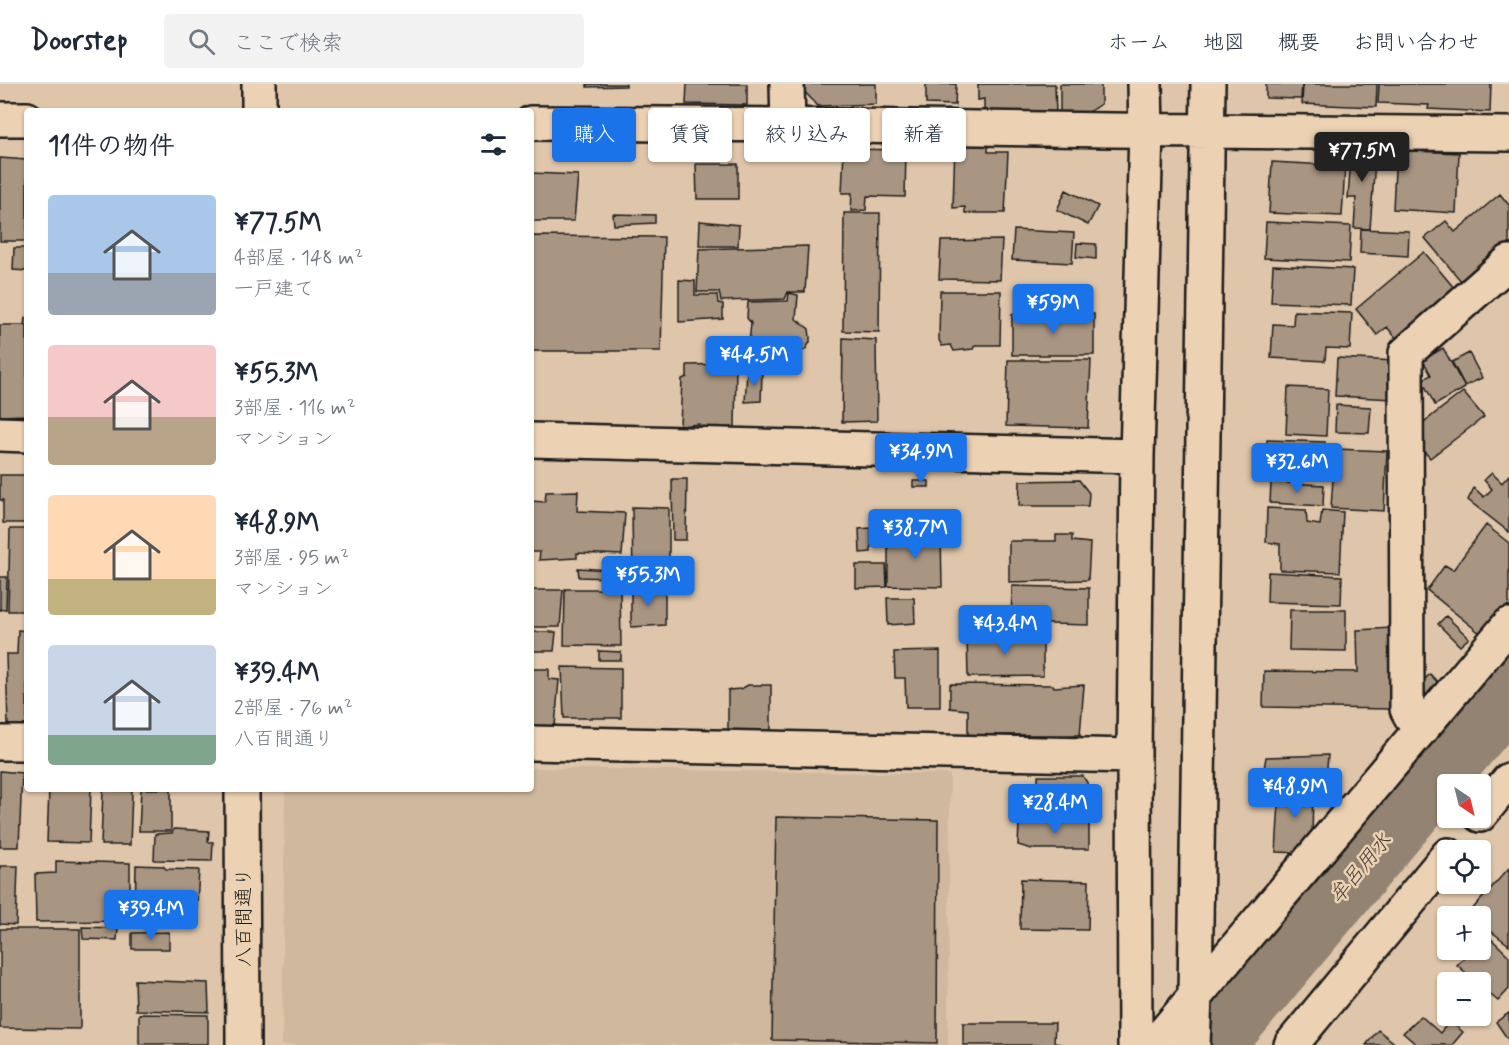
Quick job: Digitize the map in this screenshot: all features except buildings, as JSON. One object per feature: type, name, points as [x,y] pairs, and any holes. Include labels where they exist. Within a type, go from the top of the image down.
[{"type":"street","points":[[259,84],[259,108]]},
{"type":"street","points":[[787,84],[788,108]]},
{"type":"street","points":[[1135,1045],[1134,756],[1137,456],[1146,131],[1145,84]]},
{"type":"street","points":[[1193,1037],[1208,84]]},
{"type":"street","points":[[0,119],[24,119]]},
{"type":"street","points":[[534,123],[744,125]]},
{"type":"street","points":[[870,126],[1509,134]]},
{"type":"street","points":[[1419,731],[1407,709],[1406,353],[1509,262]]},
{"type":"street","points":[[0,434],[24,435]]},
{"type":"street","points":[[534,440],[1137,456]]},
{"type":"street","points":[[1154,1045],[1509,625]]},
{"type":"street","points":[[0,743],[24,743]]},
{"type":"street","points":[[534,743],[1134,756]]},
{"type":"street","points":[[1491,802],[1509,780]]},
{"type":"street","name":"八百間通り","points":[[242,792],[243,1045]]},
{"type":"street","points":[[1459,840],[1469,828]]},
{"type":"street","points":[[1291,1045],[1437,868]]},
{"type":"shaded area","points":[[534,768],[950,774],[948,1045],[282,1045],[285,792],[534,792]]},
{"type":"waterway","name":"牟呂用水","points":[[1211,1045],[1509,690]]}]
